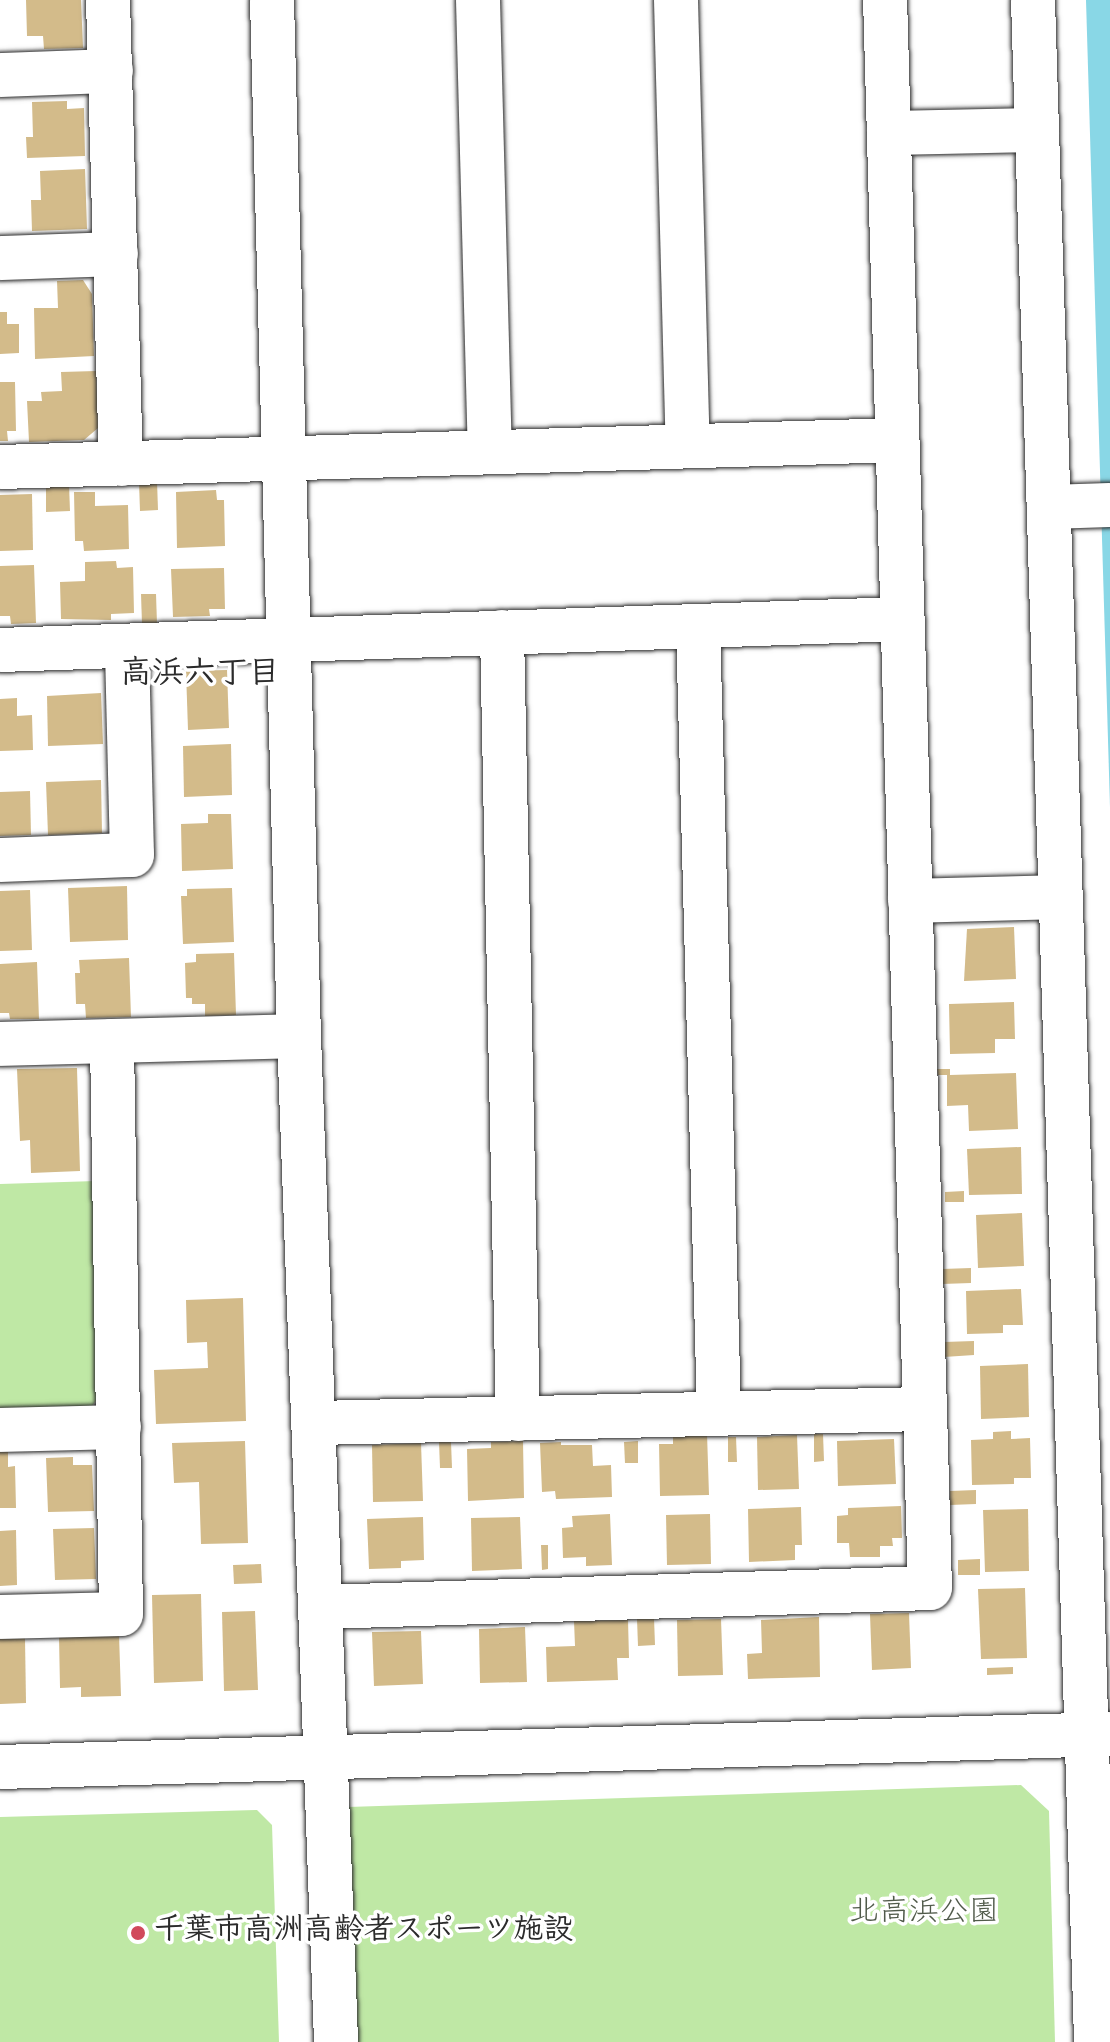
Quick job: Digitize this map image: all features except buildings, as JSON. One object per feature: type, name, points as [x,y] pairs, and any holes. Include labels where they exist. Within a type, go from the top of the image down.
[{"type":"street","points":[[108,0],[121,464]]},
{"type":"street","points":[[272,0],[299,1036],[323,1607],[323,1757],[336,2042]]},
{"type":"street","points":[[478,0],[490,452]]},
{"type":"street","points":[[676,0],[688,446]]},
{"type":"street","points":[[323,1607],[930,1588],[885,0]]},
{"type":"street","points":[[1033,0],[1061,897],[1098,1735],[1096,2042]]},
{"type":"street","points":[[0,75],[111,71]]},
{"type":"street","points":[[889,133],[1037,130]]},
{"type":"street","points":[[0,258],[116,254]]},
{"type":"street","points":[[0,467],[897,440]]},
{"type":"street","points":[[1049,507],[1110,505]]},
{"type":"street","points":[[0,650],[902,619]]},
{"type":"street","points":[[698,626],[719,1414]]},
{"type":"street","points":[[502,632],[518,1419]]},
{"type":"street","points":[[0,860],[132,855],[127,646]]},
{"type":"street","points":[[910,901],[1061,897]]},
{"type":"street","points":[[0,1044],[299,1036]]},
{"type":"street","points":[[0,1617],[121,1614],[112,1041]]},
{"type":"street","points":[[316,1423],[924,1409]]},
{"type":"street","points":[[0,1430],[119,1427]]},
{"type":"street","points":[[0,1767],[1098,1735]]},
{"type":"green space","points":[[96,1181],[104,1390],[92,1406],[0,1409],[0,1184]]},
{"type":"green space","name":"北高浜公園","points":[[1021,1785],[1049,1811],[1055,2042],[356,2042],[348,1807]]},
{"type":"green space","name":"千葉市高洲高齢者スポーツ施設","points":[[257,1810],[272,1825],[279,2042],[0,2042],[0,1817]]},
{"type":"water","points":[[1086,0],[1110,0],[1110,807]]},
{"type":"place","name":"千葉市高洲高齢者スポーツ施設","points":[[138,1933]]},
{"type":"district","name":"高浜六丁目","points":[[200,676]]}]
